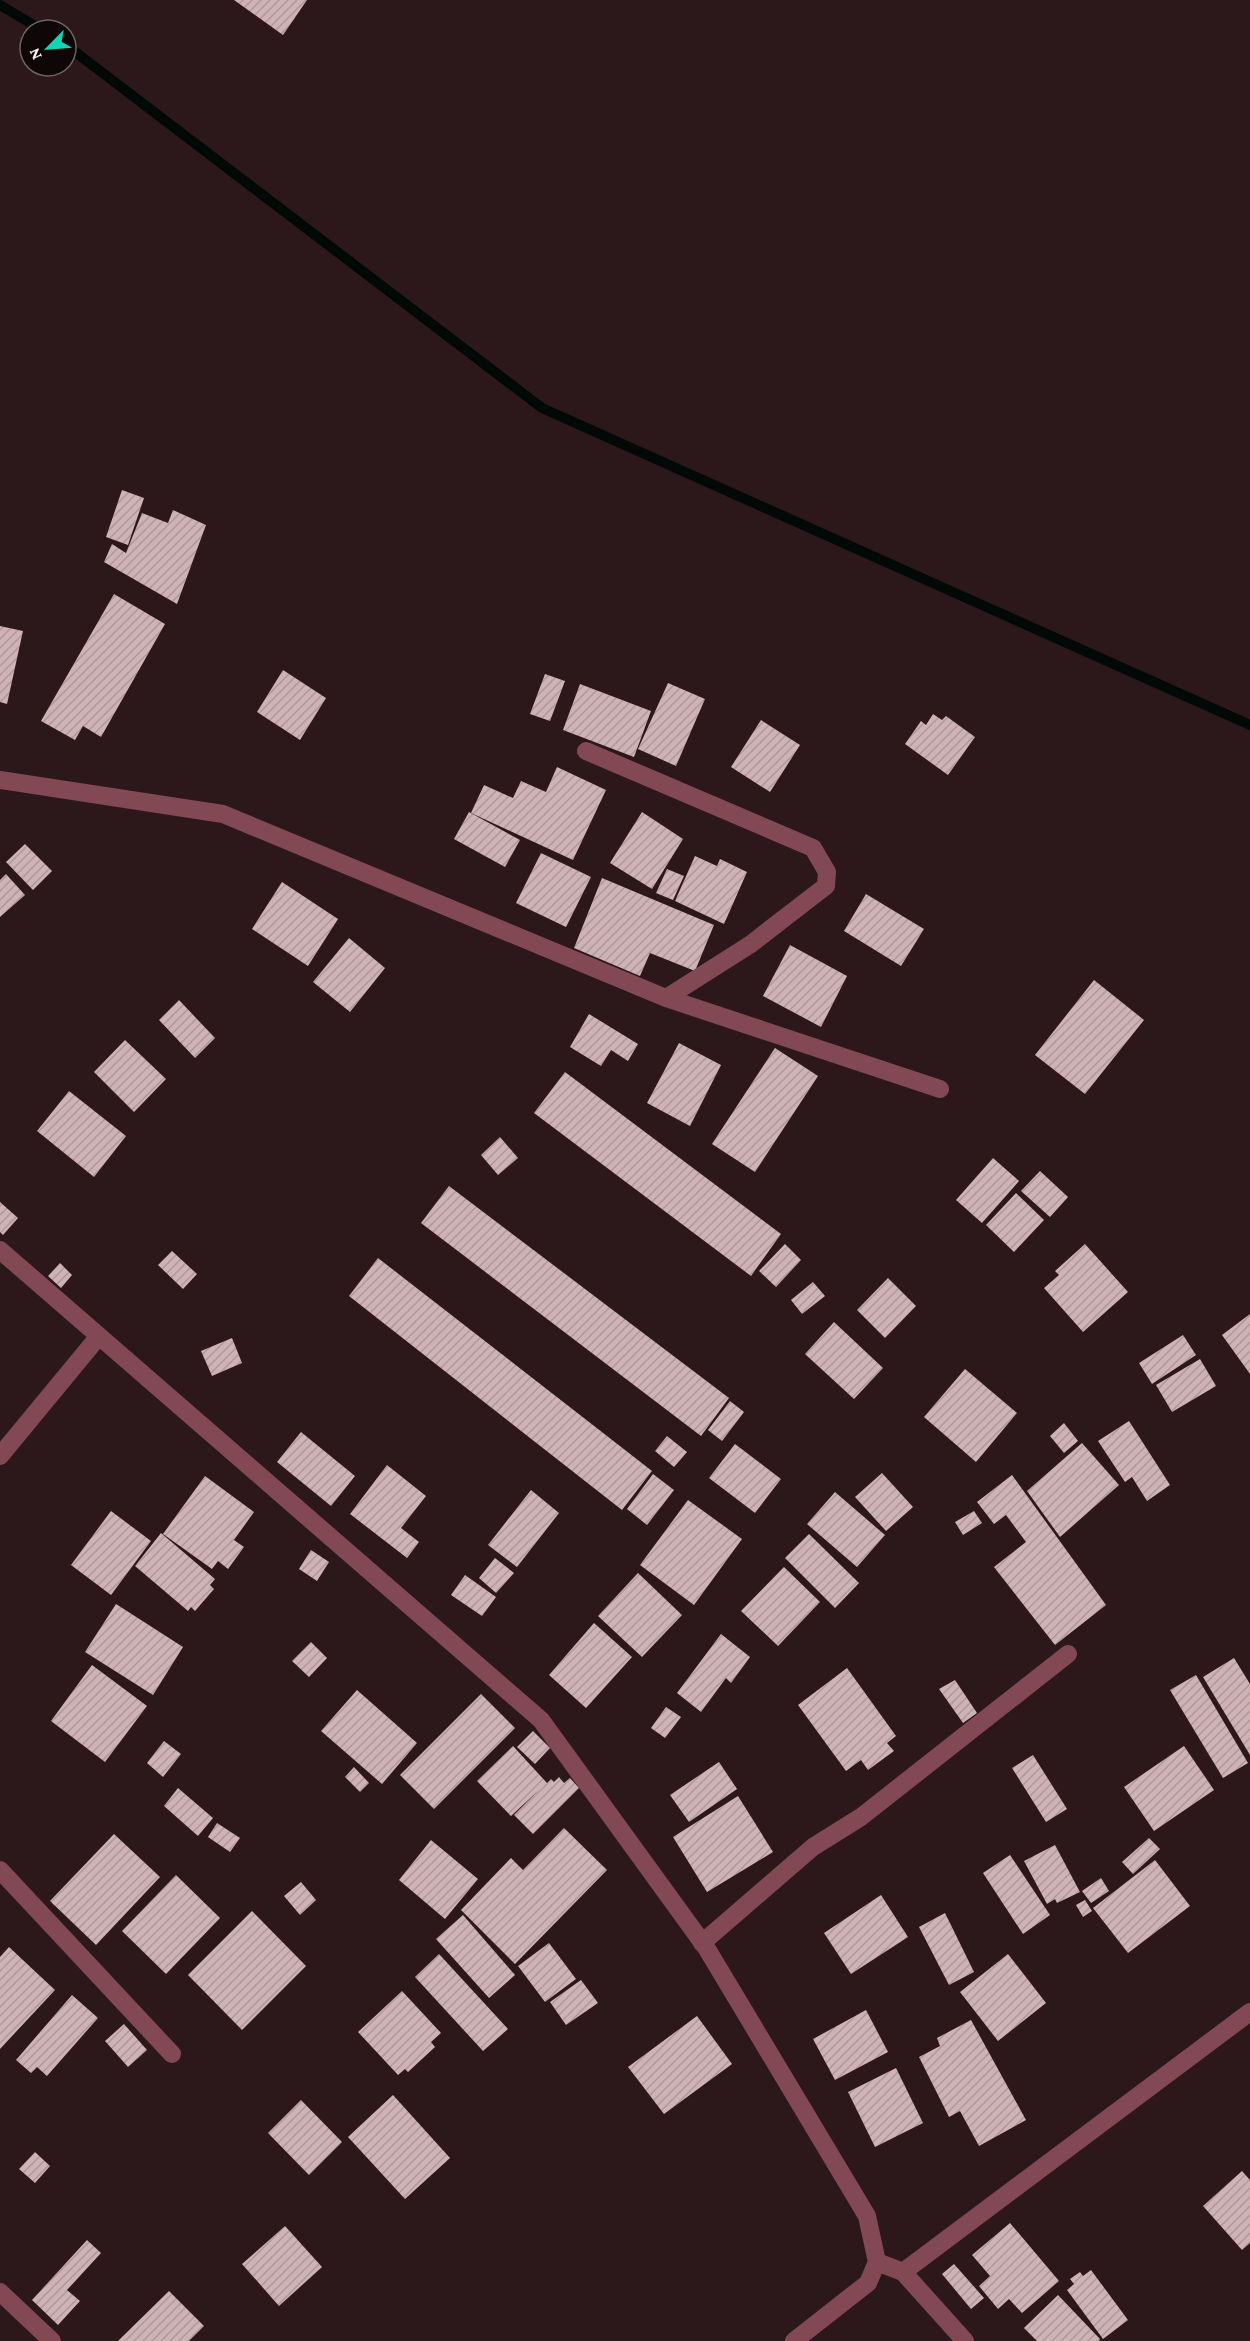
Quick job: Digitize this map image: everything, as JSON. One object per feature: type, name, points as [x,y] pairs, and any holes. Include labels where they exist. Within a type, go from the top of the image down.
[{"type":"street","points":[[586,751],[813,848],[827,872],[826,886],[751,944],[666,998]]},
{"type":"street","points":[[0,780],[223,814],[666,998],[940,1089]]},
{"type":"street","points":[[0,1250],[541,1720],[702,1942],[867,2216],[877,2262],[868,2283],[794,2341]]},
{"type":"street","points":[[0,1456],[99,1336]]},
{"type":"street","points":[[702,1942],[813,1847],[861,1817],[1068,1654]]},
{"type":"street","points":[[0,1870],[172,2054]]},
{"type":"street","points":[[903,2272],[1250,2012]]},
{"type":"street","points":[[877,2262],[903,2272],[965,2341]]},
{"type":"street","points":[[0,2292],[52,2341]]},
{"type":"building","points":[[234,0],[307,0],[283,35]]},
{"type":"building","points":[[122,490],[144,498],[128,545],[106,537]]},
{"type":"building","points":[[173,510],[206,525],[177,604],[104,562],[112,544],[126,553],[142,513],[168,523]]},
{"type":"building","points":[[114,594],[165,624],[101,737],[83,726],[75,740],[41,721]]},
{"type":"building","points":[[0,626],[23,631],[7,704],[0,702]]},
{"type":"building","points":[[283,670],[326,698],[300,740],[257,712]]},
{"type":"building","points":[[545,674],[565,681],[550,721],[530,714]]},
{"type":"building","points":[[668,683],[705,699],[676,766],[638,749]]},
{"type":"building","points":[[580,684],[651,711],[634,757],[563,730]]},
{"type":"building","points":[[933,714],[942,720],[946,716],[975,737],[948,775],[905,744],[921,721],[926,725]]},
{"type":"building","points":[[761,720],[800,745],[770,792],[731,767]]},
{"type":"building","points":[[557,767],[606,790],[573,860],[471,813],[484,785],[513,798],[521,781],[546,792]]},
{"type":"building","points":[[469,812],[520,840],[505,867],[454,839]]},
{"type":"building","points":[[642,812],[683,839],[652,889],[610,863]]},
{"type":"building","points":[[25,844],[52,871],[33,890],[6,862]]},
{"type":"building","points":[[541,853],[591,877],[566,927],[516,903]]},
{"type":"building","points":[[695,856],[717,866],[720,859],[747,872],[724,924],[675,901]]},
{"type":"building","points":[[667,869],[684,876],[673,900],[656,893]]},
{"type":"building","points":[[6,874],[25,895],[0,917],[0,880]]},
{"type":"building","points":[[602,878],[714,925],[695,971],[650,953],[640,976],[574,948]]},
{"type":"building","points":[[282,882],[338,919],[308,966],[252,929]]},
{"type":"building","points":[[866,894],[924,929],[901,966],[844,931]]},
{"type":"building","points":[[349,938],[385,968],[350,1012],[313,982]]},
{"type":"building","points":[[790,945],[847,976],[821,1027],[763,996]]},
{"type":"building","points":[[1094,980],[1144,1020],[1085,1094],[1035,1055]]},
{"type":"building","points":[[179,1000],[215,1038],[195,1058],[159,1020]]},
{"type":"building","points":[[589,1014],[638,1044],[628,1061],[611,1050],[601,1066],[570,1047]]},
{"type":"building","points":[[125,1040],[166,1079],[134,1112],[94,1072]]},
{"type":"building","points":[[679,1043],[721,1065],[690,1126],[647,1103]]},
{"type":"building","points":[[775,1048],[818,1076],[755,1172],[712,1144]]},
{"type":"building","points":[[565,1072],[781,1234],[751,1276],[534,1113]]},
{"type":"building","points":[[69,1091],[126,1136],[94,1177],[37,1131]]},
{"type":"building","points":[[500,1137],[518,1158],[498,1175],[481,1155]]},
{"type":"building","points":[[993,1158],[1019,1181],[982,1223],[956,1200]]},
{"type":"building","points":[[1040,1171],[1068,1197],[1050,1217],[1021,1191]]},
{"type":"building","points":[[449,1186],[729,1398],[701,1436],[421,1223]]},
{"type":"building","points":[[1016,1193],[1044,1220],[1014,1252],[986,1225]]},
{"type":"building","points":[[0,1202],[18,1218],[3,1235],[0,1232]]},
{"type":"building","points":[[785,1244],[801,1260],[776,1287],[759,1271]]},
{"type":"building","points":[[1085,1244],[1128,1292],[1083,1332],[1044,1288],[1059,1275],[1055,1271]]},
{"type":"building","points":[[172,1251],[197,1274],[183,1289],[158,1265]]},
{"type":"building","points":[[378,1258],[652,1471],[622,1510],[349,1296]]},
{"type":"building","points":[[60,1263],[72,1275],[61,1288],[48,1276]]},
{"type":"building","points":[[888,1278],[916,1306],[885,1338],[857,1310]]},
{"type":"building","points":[[813,1282],[825,1296],[802,1314],[791,1300]]},
{"type":"building","points":[[1250,1314],[1250,1374],[1222,1335]]},
{"type":"building","points":[[834,1322],[883,1368],[854,1399],[805,1354]]},
{"type":"building","points":[[1183,1335],[1196,1355],[1152,1384],[1139,1363]]},
{"type":"building","points":[[232,1338],[242,1363],[212,1376],[201,1351]]},
{"type":"building","points":[[1200,1359],[1216,1386],[1172,1412],[1156,1385]]},
{"type":"building","points":[[965,1369],[1017,1413],[976,1462],[924,1417]]},
{"type":"building","points":[[730,1401],[744,1412],[722,1441],[708,1430]]},
{"type":"building","points":[[1129,1421],[1170,1485],[1147,1501],[1132,1477],[1125,1482],[1098,1441]]},
{"type":"building","points":[[1064,1423],[1078,1441],[1064,1453],[1050,1436]]},
{"type":"building","points":[[301,1432],[355,1476],[331,1506],[277,1462]]},
{"type":"building","points":[[667,1436],[687,1452],[674,1467],[655,1451]]},
{"type":"building","points":[[1082,1443],[1119,1485],[1060,1537],[1027,1491]]},
{"type":"building","points":[[735,1444],[781,1479],[755,1513],[709,1478]]},
{"type":"building","points":[[387,1465],[426,1496],[401,1528],[419,1542],[407,1558],[350,1514]]},
{"type":"building","points":[[882,1473],[913,1507],[886,1531],[855,1497]]},
{"type":"building","points":[[653,1474],[674,1490],[647,1525],[627,1509]]},
{"type":"building","points":[[1012,1475],[1106,1605],[1055,1645],[994,1567],[1026,1542],[1006,1515],[994,1524],[977,1502]]},
{"type":"building","points":[[205,1476],[254,1512],[234,1540],[244,1547],[228,1569],[218,1561],[212,1569],[163,1534]]},
{"type":"building","points":[[531,1490],[559,1513],[517,1567],[488,1545]]},
{"type":"building","points":[[835,1492],[885,1535],[857,1567],[807,1524]]},
{"type":"building","points":[[688,1500],[742,1539],[694,1605],[640,1565]]},
{"type":"building","points":[[111,1511],[151,1541],[111,1595],[71,1565]]},
{"type":"building","points":[[974,1511],[982,1523],[963,1535],[955,1522]]},
{"type":"building","points":[[161,1533],[215,1579],[210,1585],[214,1589],[195,1611],[191,1607],[188,1611],[135,1566]]},
{"type":"building","points":[[809,1534],[859,1583],[835,1608],[785,1558]]},
{"type":"building","points":[[311,1550],[329,1562],[317,1581],[299,1569]]},
{"type":"building","points":[[495,1558],[514,1573],[496,1593],[479,1578]]},
{"type":"building","points":[[784,1567],[820,1602],[778,1646],[741,1611]]},
{"type":"building","points":[[638,1573],[682,1615],[642,1657],[598,1616]]},
{"type":"building","points":[[465,1575],[496,1597],[482,1616],[451,1595]]},
{"type":"building","points":[[116,1604],[183,1647],[153,1695],[85,1652]]},
{"type":"building","points":[[594,1623],[632,1657],[586,1708],[549,1675]]},
{"type":"building","points":[[721,1634],[750,1657],[731,1683],[726,1678],[701,1712],[677,1693]]},
{"type":"building","points":[[311,1642],[327,1658],[309,1677],[292,1661]]},
{"type":"building","points":[[1234,1658],[1250,1684],[1250,1755],[1203,1677]]},
{"type":"building","points":[[92,1665],[147,1706],[105,1762],[51,1721]]},
{"type":"building","points":[[847,1668],[896,1736],[887,1743],[894,1751],[868,1770],[861,1760],[846,1771],[798,1705]]},
{"type":"building","points":[[1196,1675],[1248,1763],[1223,1778],[1170,1690]]},
{"type":"building","points":[[955,1680],[977,1713],[963,1723],[939,1689]]},
{"type":"building","points":[[357,1690],[417,1743],[382,1784],[321,1731]]},
{"type":"building","points":[[481,1694],[515,1728],[434,1809],[400,1775]]},
{"type":"building","points":[[666,1707],[681,1717],[665,1738],[651,1728]]},
{"type":"building","points":[[533,1731],[550,1748],[535,1764],[517,1747]]},
{"type":"building","points":[[164,1741],[181,1754],[163,1777],[147,1763]]},
{"type":"building","points":[[513,1746],[547,1783],[551,1779],[554,1782],[559,1777],[564,1783],[570,1778],[579,1788],[533,1834],[514,1815],[540,1789],[511,1816],[477,1781]]},
{"type":"building","points":[[1184,1746],[1214,1790],[1154,1831],[1124,1787]]},
{"type":"building","points":[[1033,1755],[1067,1809],[1046,1822],[1012,1768]]},
{"type":"building","points":[[719,1762],[737,1789],[689,1822],[670,1795]]},
{"type":"building","points":[[354,1767],[369,1783],[360,1792],[345,1777]]},
{"type":"building","points":[[178,1788],[213,1818],[198,1836],[164,1806]]},
{"type":"building","points":[[738,1796],[773,1852],[707,1892],[673,1837]]},
{"type":"building","points":[[217,1823],[240,1838],[230,1852],[208,1837]]},
{"type":"building","points":[[564,1828],[607,1870],[515,1964],[461,1910],[511,1858],[523,1870]]},
{"type":"building","points":[[114,1834],[160,1877],[96,1945],[50,1901]]},
{"type":"building","points":[[1149,1838],[1160,1849],[1133,1874],[1122,1862]]},
{"type":"building","points":[[431,1840],[478,1879],[445,1919],[399,1880]]},
{"type":"building","points":[[1055,1845],[1080,1892],[1057,1903],[1055,1899],[1047,1904],[1024,1861]]},
{"type":"building","points":[[1010,1855],[1050,1915],[1023,1934],[983,1873]]},
{"type":"building","points":[[1155,1860],[1190,1906],[1128,1953],[1093,1908]]},
{"type":"building","points":[[176,1875],[220,1918],[166,1974],[122,1931]]},
{"type":"building","points":[[1101,1878],[1109,1891],[1091,1903],[1082,1891]]},
{"type":"building","points":[[301,1882],[316,1900],[300,1915],[284,1896]]},
{"type":"building","points":[[881,1895],[908,1937],[851,1974],[824,1933]]},
{"type":"building","points":[[1085,1900],[1092,1911],[1083,1917],[1076,1905]]},
{"type":"building","points":[[252,1911],[306,1966],[242,2030],[188,1975]]},
{"type":"building","points":[[945,1913],[974,1972],[949,1985],[919,1927]]},
{"type":"building","points":[[463,1915],[515,1975],[489,1998],[436,1939]]},
{"type":"building","points":[[549,1943],[576,1979],[545,2002],[518,1966]]},
{"type":"building","points":[[9,1947],[55,1990],[0,2049],[0,1957]]},
{"type":"building","points":[[439,1954],[508,2029],[483,2051],[415,1977]]},
{"type":"building","points":[[1008,1954],[1046,2003],[998,2041],[960,1992]]},
{"type":"building","points":[[581,1980],[598,2003],[566,2025],[550,2002]]},
{"type":"building","points":[[402,1991],[441,2033],[431,2042],[435,2047],[408,2072],[405,2069],[398,2075],[358,2032]]},
{"type":"building","points":[[72,1995],[98,2018],[47,2076],[37,2067],[31,2073],[16,2060]]},
{"type":"building","points":[[866,2010],[888,2052],[835,2080],[813,2039]]},
{"type":"building","points":[[697,2016],[732,2064],[664,2114],[628,2067]]},
{"type":"building","points":[[971,2020],[1026,2120],[979,2146],[960,2111],[949,2117],[919,2057],[940,2046],[937,2038]]},
{"type":"building","points":[[124,2024],[147,2050],[128,2067],[105,2041]]},
{"type":"building","points":[[896,2068],[923,2123],[875,2147],[848,2092]]},
{"type":"building","points":[[393,2095],[450,2158],[405,2199],[348,2137]]},
{"type":"building","points":[[301,2100],[342,2142],[309,2175],[268,2133]]},
{"type":"building","points":[[35,2152],[50,2166],[35,2183],[19,2169]]},
{"type":"building","points":[[1242,2171],[1250,2180],[1250,2243],[1242,2250],[1203,2206]]},
{"type":"building","points":[[1010,2223],[1059,2281],[1022,2313],[1009,2299],[998,2309],[979,2286],[990,2276],[972,2255]]},
{"type":"building","points":[[285,2226],[322,2267],[279,2306],[242,2264]]},
{"type":"building","points":[[87,2240],[101,2253],[67,2290],[80,2301],[58,2325],[32,2300]]},
{"type":"building","points":[[954,2264],[984,2298],[971,2309],[942,2274]]},
{"type":"building","points":[[1091,2270],[1128,2320],[1103,2339],[1067,2290],[1074,2284],[1070,2279],[1080,2272],[1083,2276]]},
{"type":"building","points":[[169,2291],[204,2326],[189,2341],[118,2341]]},
{"type":"building","points":[[1058,2295],[1100,2339],[1099,2341],[1037,2341],[1024,2328]]},
{"type":"waterway","points":[[0,5],[22,18]]},
{"type":"waterway","points":[[78,54],[542,408],[1250,725]]}]
